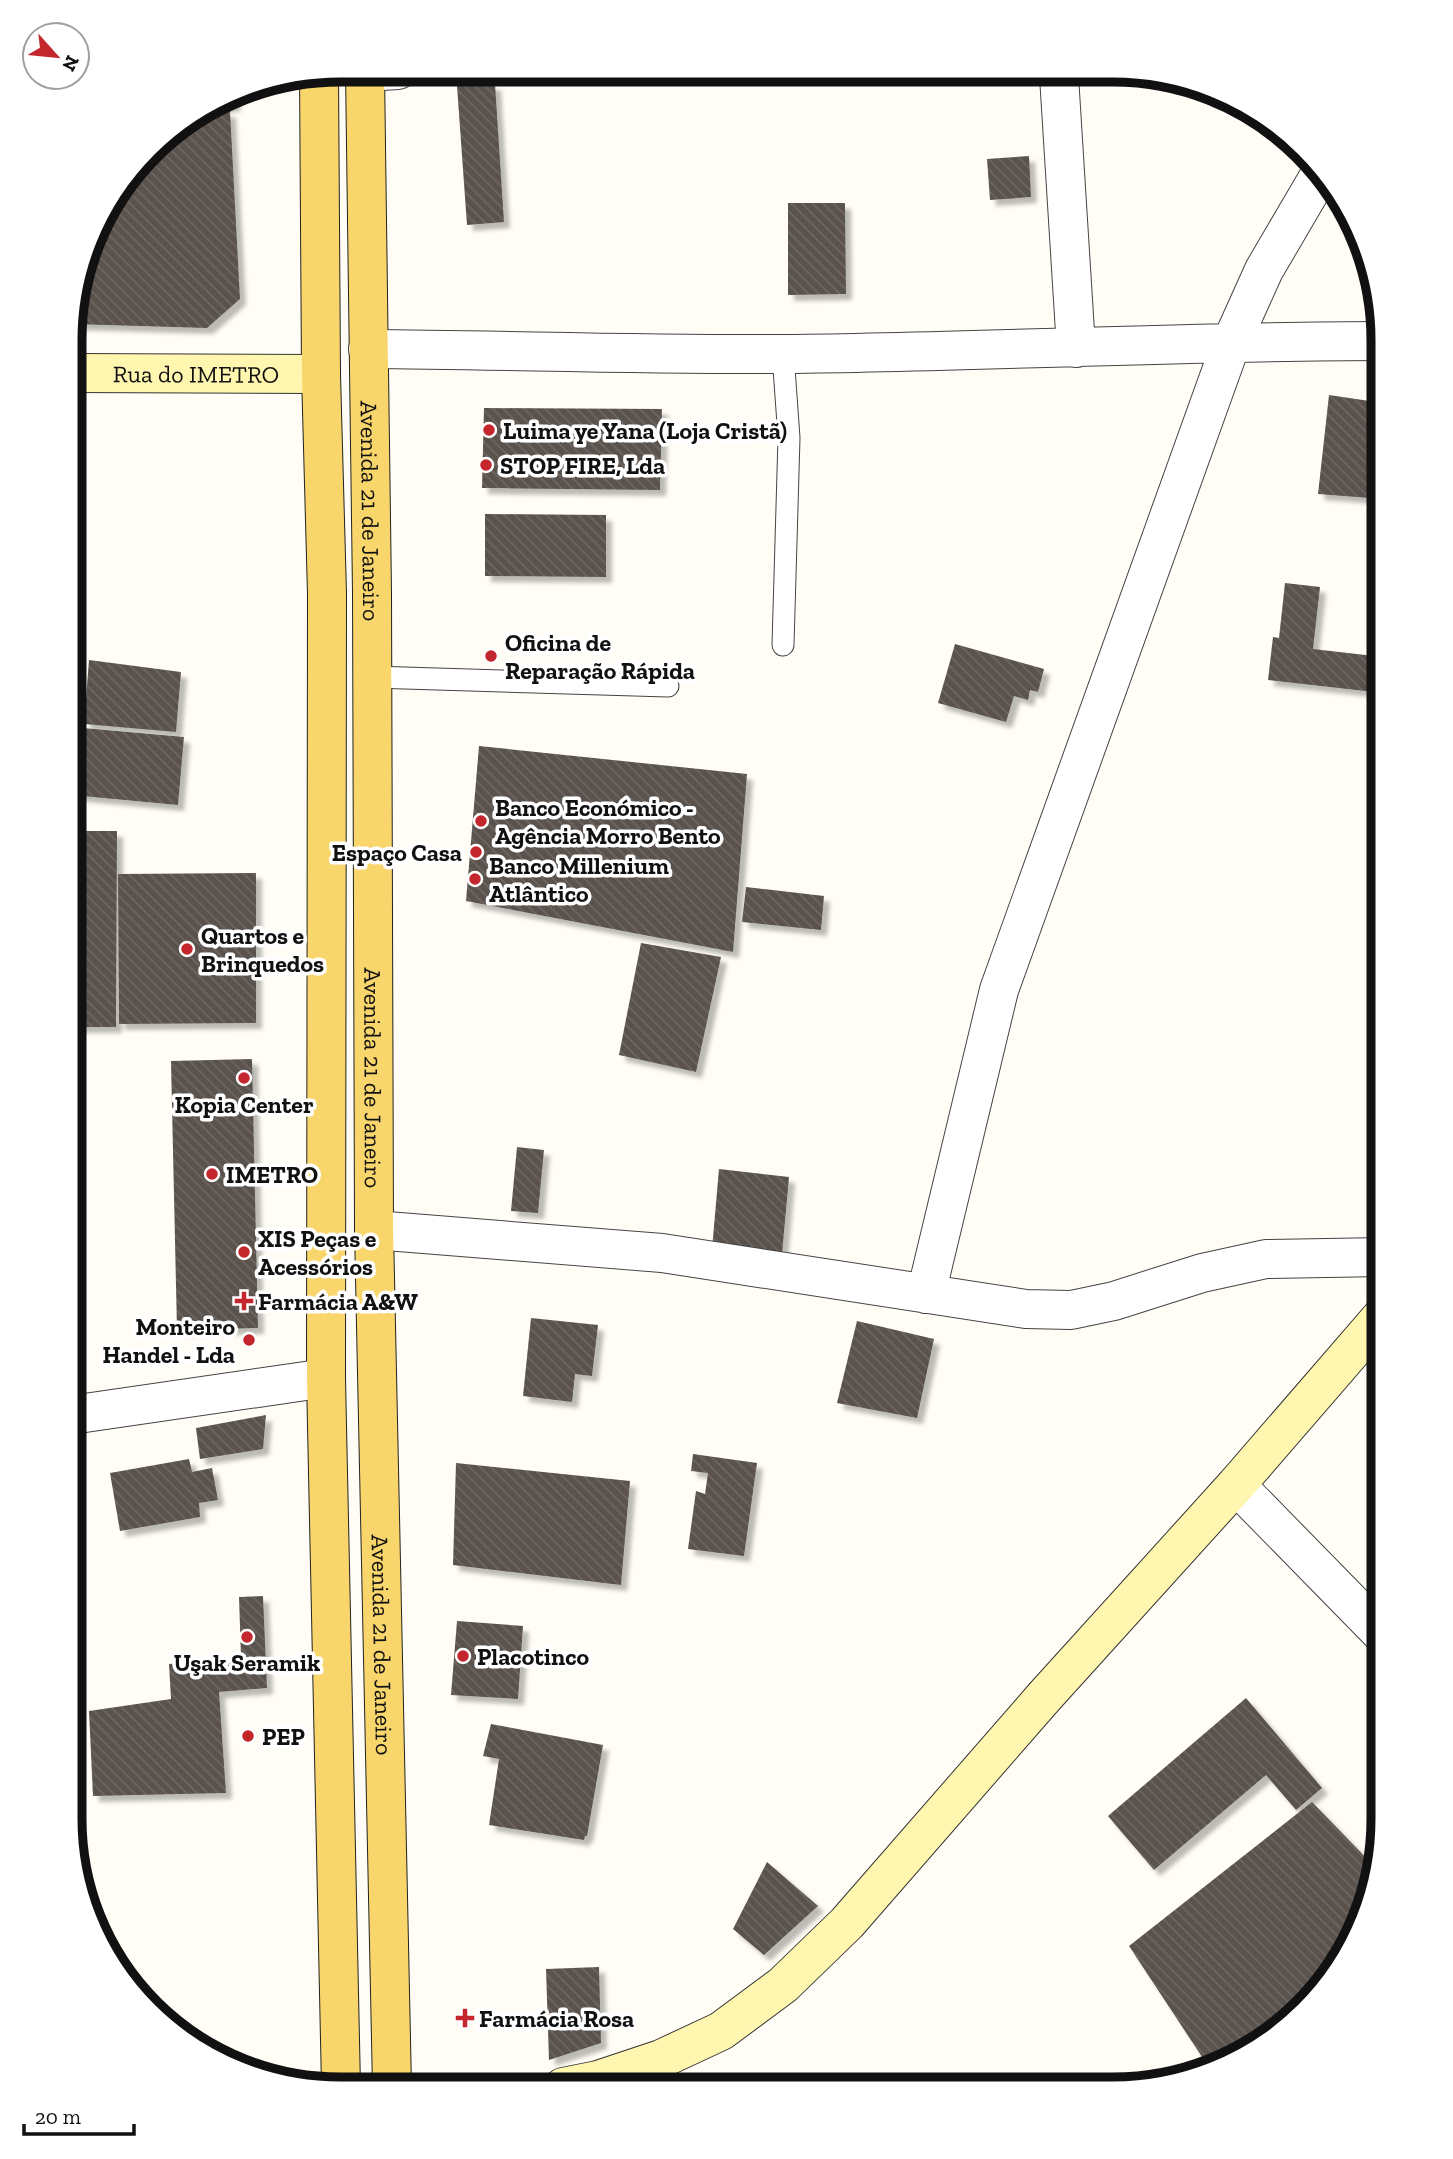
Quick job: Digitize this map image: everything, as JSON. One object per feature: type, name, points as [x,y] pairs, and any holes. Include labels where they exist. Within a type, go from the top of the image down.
[{"type":"main road","name":"Avenida 21 de Janeiro","points":[[376,82],[368,349],[374,1230],[392,2077]]},
{"type":"main road","name":"Avenida 21 de Janeiro","points":[[319,83],[321,374],[327,594],[326,1378],[341,2077]]},
{"type":"main road","name":"Rua do IMETRO","points":[[82,373],[321,374]]},
{"type":"main road","points":[[607,2077],[661,2059],[721,2031],[783,1985],[847,1923],[1371,1329]]},
{"type":"street","points":[[1059,82],[1076,348]]},
{"type":"street","points":[[926,1294],[999,990],[1232,341],[1264,270],[1316,182]]},
{"type":"street","points":[[368,349],[783,354],[1076,348],[1232,341],[1371,341]]},
{"type":"street","points":[[374,1230],[662,1253],[1026,1309],[1071,1310],[1114,1301],[1202,1273],[1266,1259],[1371,1257]]},
{"type":"street","points":[[82,1413],[326,1378]]},
{"type":"street","points":[[1236,1485],[1371,1623]]},
{"type":"lane","points":[[783,354],[789,438],[783,645]]},
{"type":"lane","points":[[372,677],[668,686]]},
{"type":"building","points":[[495,84],[504,222],[467,225],[457,86]]},
{"type":"building","points":[[230,111],[240,299],[207,328],[83,324],[87,290],[96,257],[109,226],[126,197],[146,170],[170,146],[219,113]]},
{"type":"building","points":[[1029,156],[1031,197],[990,200],[987,159]]},
{"type":"building","points":[[788,203],[845,203],[846,294],[788,295]]},
{"type":"building","points":[[1329,395],[1371,401],[1371,498],[1318,494]]},
{"type":"building","points":[[484,408],[662,409],[660,490],[482,488]]},
{"type":"building","points":[[485,514],[606,515],[606,577],[485,576]]},
{"type":"building","points":[[1285,583],[1320,587],[1313,649],[1371,656],[1371,692],[1268,680],[1273,637],[1279,638]]},
{"type":"building","points":[[955,644],[1044,669],[1038,692],[1030,690],[1028,700],[1014,696],[1006,722],[938,703]]},
{"type":"building","points":[[89,660],[181,672],[176,732],[84,724]]},
{"type":"building","points":[[82,728],[184,737],[178,805],[82,796]]},
{"type":"building","points":[[479,746],[747,774],[733,952],[466,901]]},
{"type":"building","points":[[82,831],[117,831],[116,1027],[82,1027]]},
{"type":"building","name":"Quartos e Brinquedos","points":[[256,873],[256,1023],[119,1024],[118,874]]},
{"type":"building","points":[[746,887],[824,896],[821,930],[742,922]]},
{"type":"building","points":[[641,943],[721,957],[696,1072],[619,1055]]},
{"type":"building","points":[[252,1059],[258,1328],[177,1330],[171,1061]]},
{"type":"building","points":[[517,1147],[544,1150],[538,1213],[511,1211]]},
{"type":"building","points":[[719,1169],[789,1177],[782,1254],[712,1249]]},
{"type":"building","points":[[531,1318],[598,1325],[592,1376],[575,1374],[572,1402],[523,1396]]},
{"type":"building","points":[[857,1321],[934,1339],[917,1418],[837,1403]]},
{"type":"building","points":[[266,1415],[263,1449],[200,1459],[196,1428]]},
{"type":"building","points":[[693,1454],[757,1463],[744,1556],[688,1549],[696,1491],[705,1494],[708,1473],[691,1471]]},
{"type":"building","points":[[189,1459],[192,1472],[212,1468],[218,1500],[199,1503],[200,1517],[120,1531],[110,1473]]},
{"type":"building","points":[[456,1463],[630,1481],[621,1585],[453,1565]]},
{"type":"building","points":[[263,1596],[267,1688],[219,1692],[226,1793],[93,1796],[89,1711],[171,1699],[169,1664],[241,1657],[239,1597]]},
{"type":"building","points":[[457,1621],[523,1626],[518,1699],[451,1695]]},
{"type":"building","points":[[1246,1698],[1322,1788],[1296,1810],[1266,1775],[1154,1870],[1108,1816]]},
{"type":"building","points":[[491,1724],[603,1745],[587,1836],[584,1840],[489,1825],[499,1759],[483,1756]]},
{"type":"building","points":[[1312,1802],[1368,1860],[1357,1902],[1344,1933],[1307,1989],[1283,2013],[1256,2033],[1204,2060],[1129,1946]]},
{"type":"building","points":[[767,1862],[818,1906],[764,1955],[733,1929]]},
{"type":"building","points":[[599,1967],[601,2043],[549,2060],[546,1969]]},
{"type":"place","name":"Luima ye Yana (Loja Cristã)","points":[[489,430]]},
{"type":"place","name":"STOP FIRE, Lda","points":[[486,465]]},
{"type":"place","name":"Oficina de Reparação Rápida","points":[[491,656]]},
{"type":"place","name":"Banco Económico - Agência Morro Bento","points":[[481,821]]},
{"type":"place","name":"Espaço Casa","points":[[476,852]]},
{"type":"place","name":"Banco Millenium Atlântico","points":[[475,879]]},
{"type":"place","name":"Quartos e Brinquedos","points":[[187,949]]},
{"type":"place","name":"Kopia Center","points":[[244,1078]]},
{"type":"place","name":"IMETRO","points":[[212,1174]]},
{"type":"place","name":"XIS Peças e Acessórios","points":[[244,1252]]},
{"type":"place","name":"Farmácia A&W","points":[[244,1301]]},
{"type":"place","name":"Monteiro Handel - Lda","points":[[249,1340]]},
{"type":"place","name":"Uşak Seramik","points":[[247,1637]]},
{"type":"place","name":"Placotinco","points":[[463,1656]]},
{"type":"place","name":"PEP","points":[[248,1736]]},
{"type":"place","name":"Farmácia Rosa","points":[[465,2018]]}]
